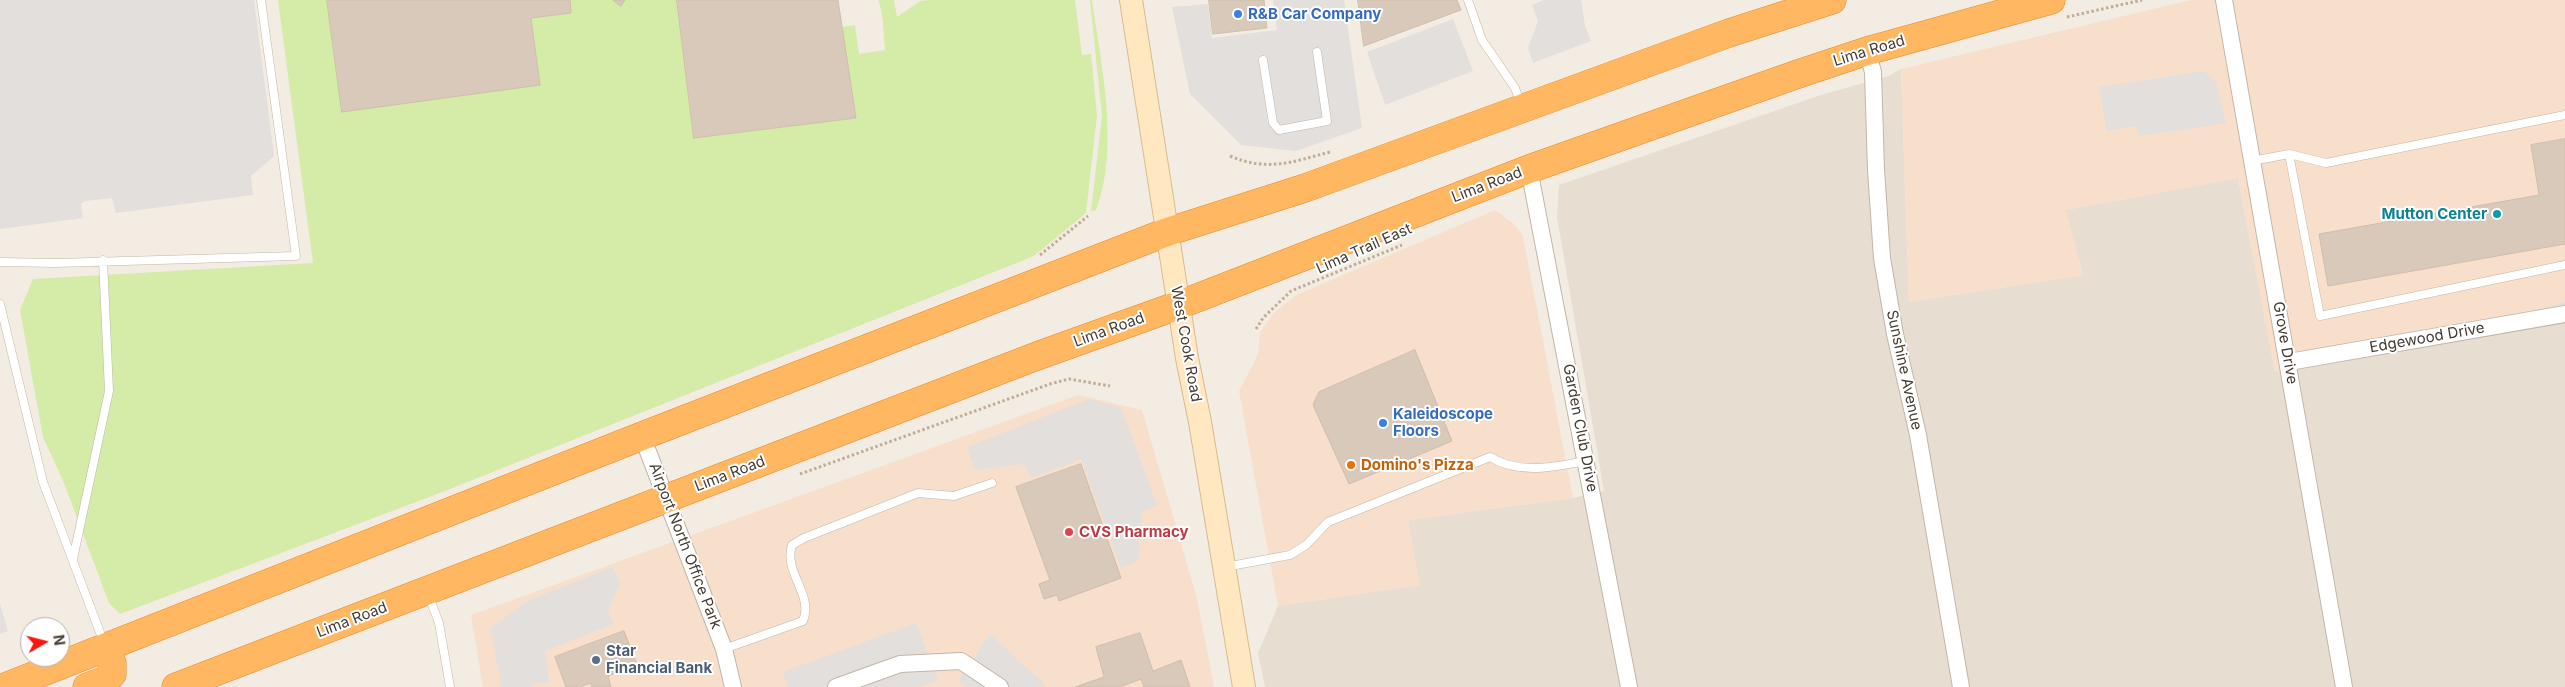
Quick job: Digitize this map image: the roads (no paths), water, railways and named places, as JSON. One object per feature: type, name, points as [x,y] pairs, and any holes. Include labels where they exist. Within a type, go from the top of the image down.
[{"type":"highway","points":[[5,687],[1167,232],[1305,188],[1523,110],[1729,33],[1832,0]]},
{"type":"highway","name":"Lima Road","points":[[176,687],[1089,337],[1179,305],[1529,169],[1867,51],[2051,0]]},
{"type":"highway","points":[[87,687],[106,680],[112,674],[112,664],[106,648]]},
{"type":"main road","name":"West Cook Road","points":[[1131,0],[1222,567],[1244,687]]},
{"type":"street","name":"Grove Drive","points":[[2224,0],[2289,362],[2344,687]]},
{"type":"street","name":"Sunshine Avenue","points":[[1867,51],[1873,72],[1876,170],[1882,258],[1895,334],[1918,435],[1960,687]]},
{"type":"street","name":"Garden Club Drive","points":[[1529,169],[1629,687]]},
{"type":"street","name":"Edgewood Drive","points":[[2289,362],[2565,314]]},
{"type":"street","name":"Airport North Office Park","points":[[642,436],[724,649],[733,687]]},
{"type":"street","points":[[836,687],[900,664],[961,662],[1000,687]]},
{"type":"lane","points":[[0,262],[296,256],[261,0]]},
{"type":"lane","points":[[1468,0],[1482,40],[1515,88],[1523,110]]},
{"type":"lane","points":[[1263,60],[1273,123],[1279,130],[1327,121],[1317,52]]},
{"type":"lane","points":[[2252,161],[2289,154],[2326,162],[2565,115]]},
{"type":"lane","points":[[2289,154],[2320,316],[2565,265]]},
{"type":"lane","points":[[73,559],[109,391],[103,260]]},
{"type":"lane","points":[[0,304],[43,482],[106,648]]},
{"type":"lane","points":[[1222,567],[1290,555],[1306,545],[1328,522],[1490,457],[1503,465],[1540,470],[1586,461]]},
{"type":"lane","points":[[724,649],[804,621],[807,613],[805,602],[789,555],[792,546],[804,538],[918,494],[954,496],[992,483]]},
{"type":"lane","points":[[427,592],[439,623],[450,687]]},
{"type":"place","name":"R&B Car Company","points":[[1238,14]]},
{"type":"place","name":"Mutton Center","points":[[2497,214]]},
{"type":"place","name":"Kaleidoscope Floors","points":[[1383,423]]},
{"type":"place","name":"Domino's Pizza","points":[[1351,465]]},
{"type":"place","name":"CVS Pharmacy","points":[[1069,532]]},
{"type":"place","name":"Star Financial Bank","points":[[596,660]]}]
